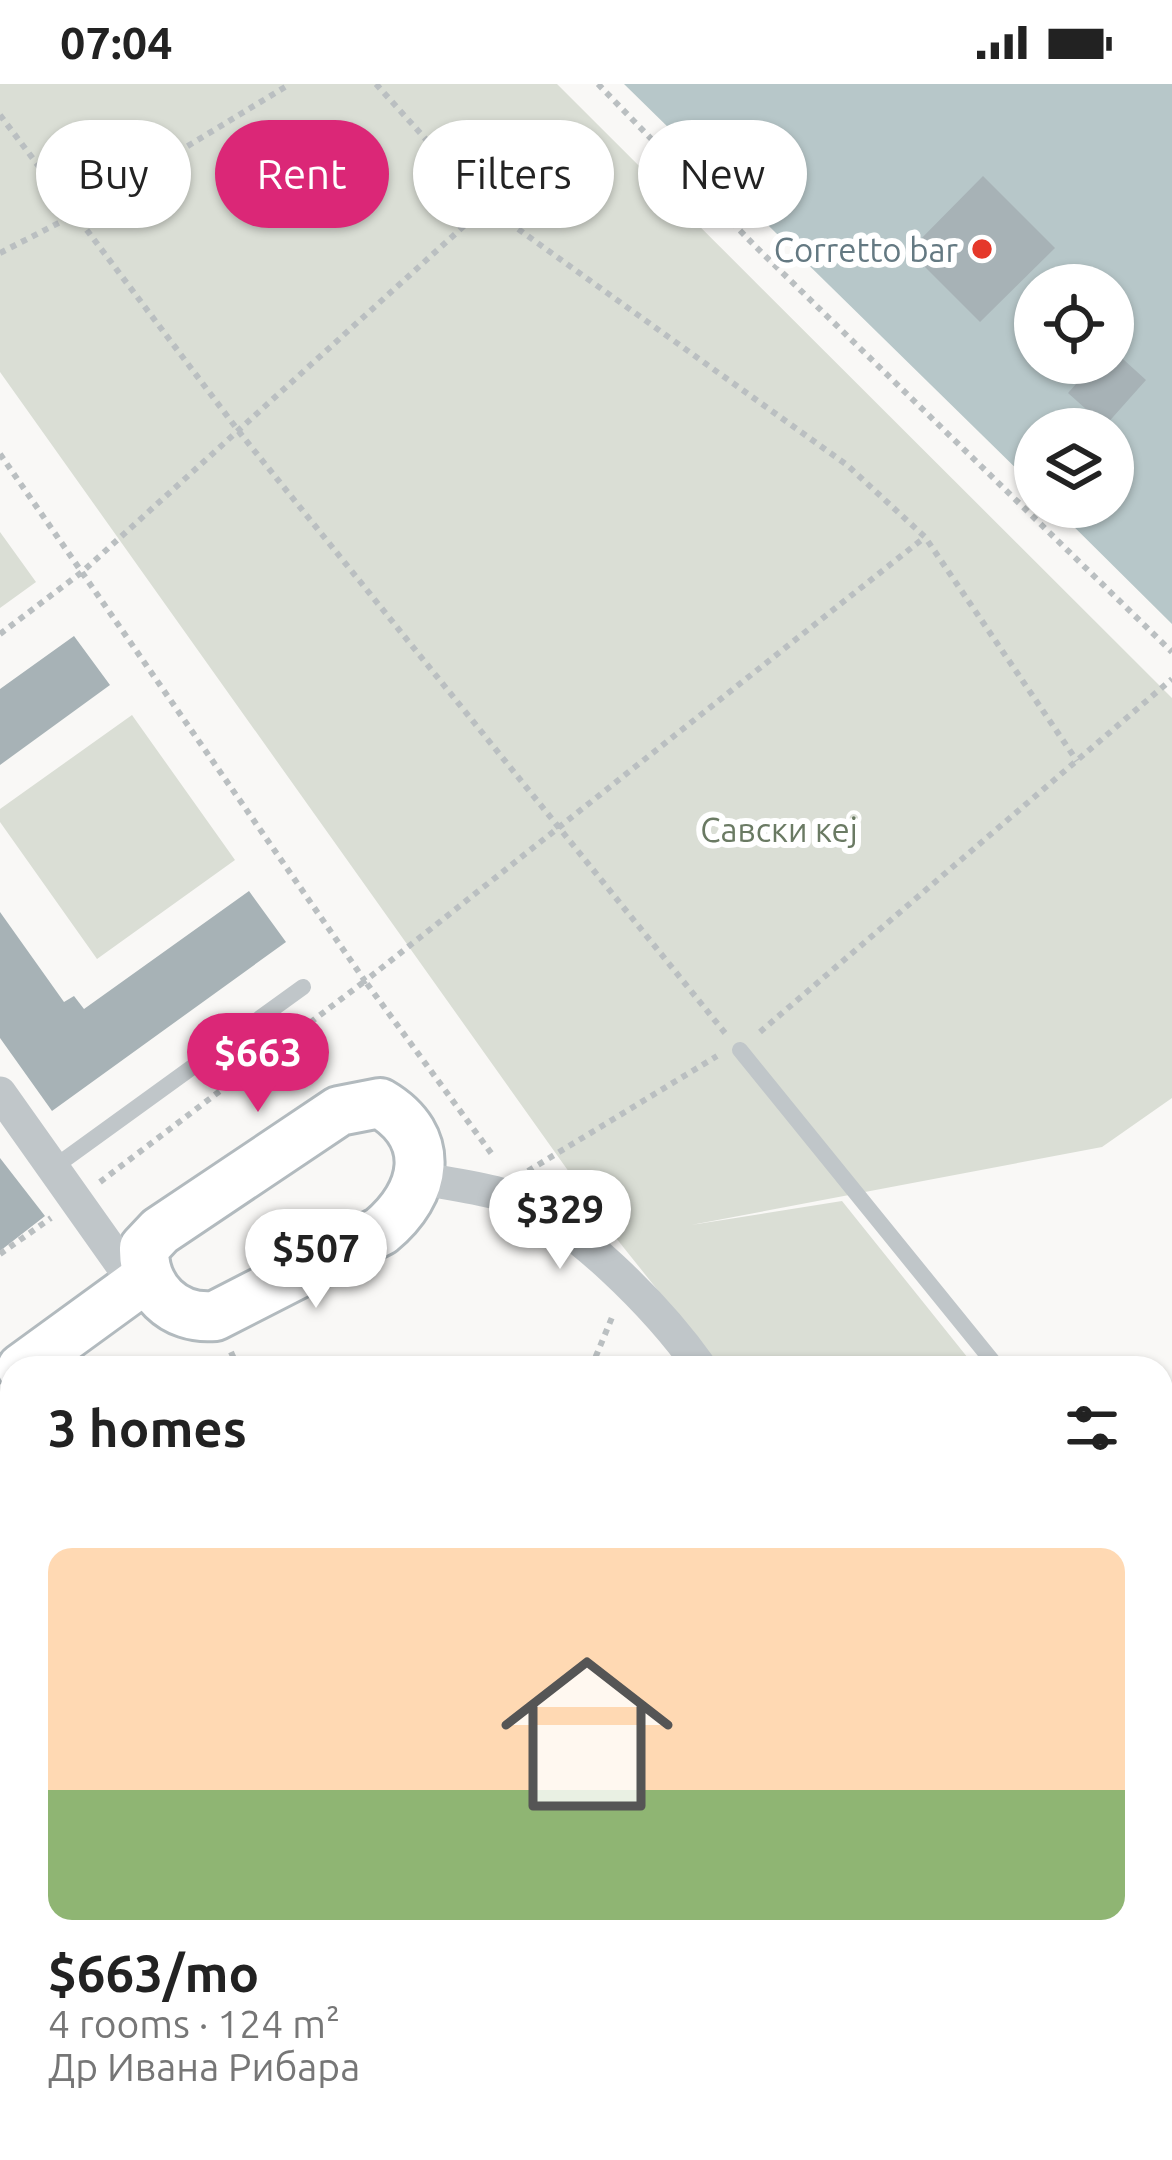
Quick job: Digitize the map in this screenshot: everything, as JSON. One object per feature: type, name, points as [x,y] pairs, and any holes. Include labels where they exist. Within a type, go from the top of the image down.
[{"type":"street","points":[[0,1094],[142,1281],[173,1309],[214,1316],[381,1231],[405,1212],[420,1178],[419,1153],[397,1113],[380,1103],[339,1111],[160,1231],[144,1248],[142,1281]]},
{"type":"street","points":[[420,1178],[506,1196],[558,1224],[625,1283],[690,1356]]},
{"type":"street","points":[[39,1356],[142,1281]]},
{"type":"lane","points":[[53,1168],[303,987]]},
{"type":"lane","points":[[740,1050],[988,1356]]},
{"type":"path","points":[[191,144],[290,84]]},
{"type":"path","points":[[376,84],[413,125]]},
{"type":"path","points":[[598,84],[755,246],[1172,652]]},
{"type":"path","points":[[0,115],[36,164]]},
{"type":"path","points":[[0,253],[49,228]]},
{"type":"path","points":[[84,228],[240,433],[740,1050],[1172,680]]},
{"type":"path","points":[[0,634],[82,572],[462,228]]},
{"type":"path","points":[[517,228],[847,465],[925,537],[1077,761]]},
{"type":"path","points":[[0,454],[365,981],[925,537]]},
{"type":"path","points":[[596,1356],[625,1283]]},
{"type":"green space","name":"Савски кеј","points":[[0,84],[557,84],[593,120],[413,120],[413,228],[614,228],[614,141],[638,165],[638,228],[701,228],[1172,698],[1172,1098],[1102,1147],[691,1225],[842,1201],[966,1356],[710,1356],[616,1238],[0,372]]},
{"type":"green space","points":[[0,532],[36,582],[0,608]]},
{"type":"green space","points":[[132,715],[235,860],[97,959],[0,822],[0,809]]},
{"type":"shaded area","points":[[624,84],[1172,84],[1172,624],[1075,528],[1134,528],[1134,408],[1014,408],[1014,466],[771,228],[807,228],[807,120],[661,120]]},
{"type":"building","name":"Corretto bar","points":[[983,176],[1055,248],[1039,264],[1014,264],[1014,288],[980,322],[909,251]]},
{"type":"building","points":[[1134,369],[1146,380],[1121,408],[1085,408],[1068,393],[1076,384],[1134,384]]},
{"type":"building","points":[[74,636],[110,685],[0,765],[0,689]]},
{"type":"building","points":[[249,891],[286,942],[52,1111],[0,1038],[0,912],[64,1002],[74,996],[84,1009]]},
{"type":"building","points":[[0,1158],[45,1216],[0,1251]]},
{"type":"place","name":"Corretto bar","points":[[982,249]]}]
